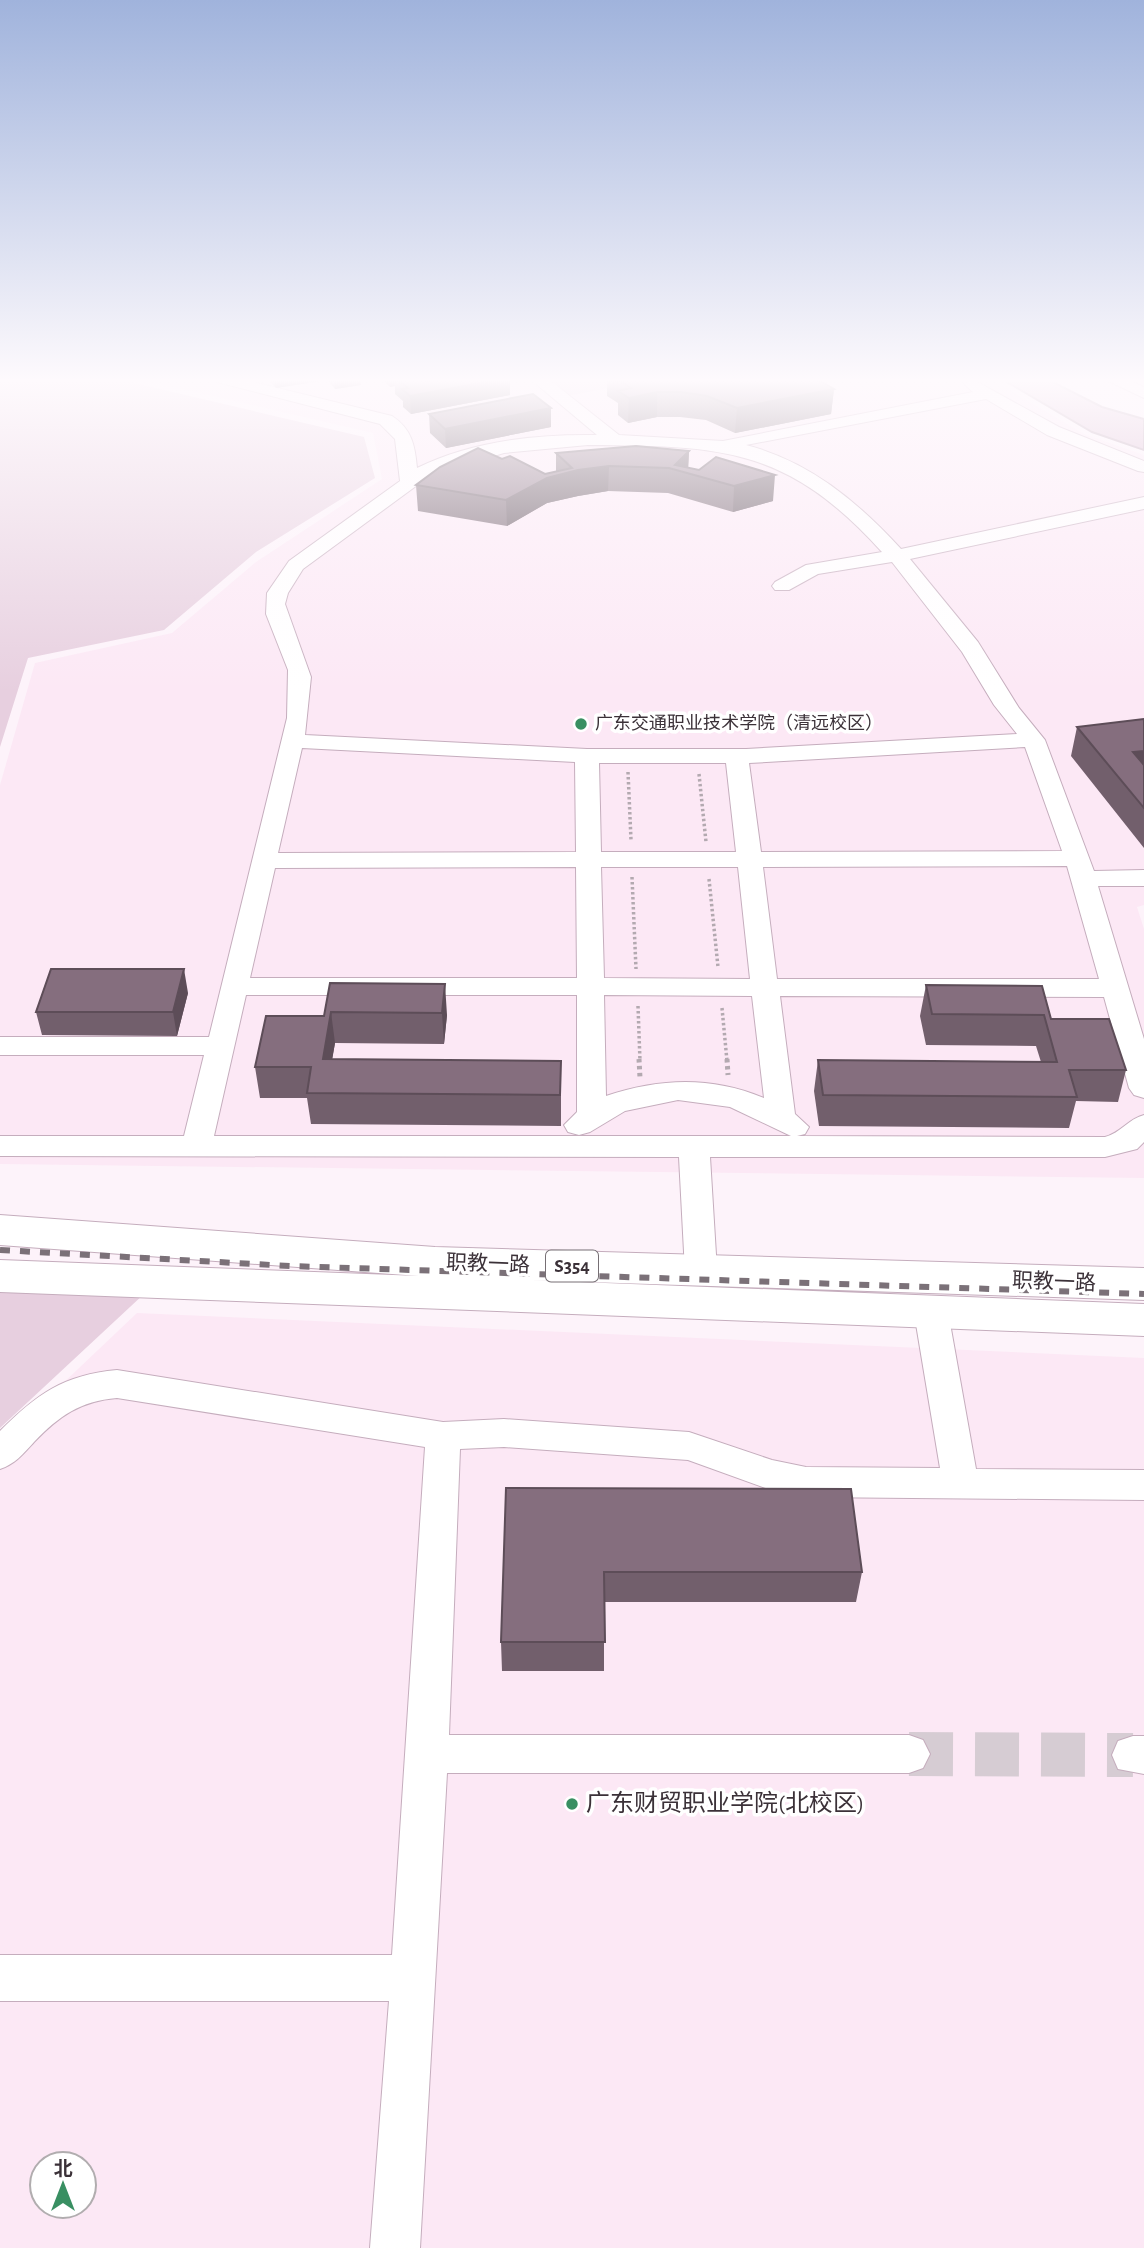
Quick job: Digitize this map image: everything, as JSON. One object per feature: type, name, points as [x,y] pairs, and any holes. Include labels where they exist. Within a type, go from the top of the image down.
[{"type":"main road","name":"职教一路","points":[[0,1230],[435,1262],[1144,1284]]},
{"type":"main road","name":"职教一路","points":[[0,1276],[1144,1320]]},
{"type":"street","points":[[197,1146],[298,718],[298,666],[274,617],[280,584],[296,565],[408,483]]},
{"type":"street","points":[[818,483],[895,556],[971,648],[1012,714],[1034,740],[1079,869],[1144,1088]]},
{"type":"street","points":[[782,586],[813,569],[895,556],[1144,503]]},
{"type":"street","points":[[293,741],[587,756],[737,756],[1034,740]]},
{"type":"street","points":[[587,756],[592,1115]]},
{"type":"street","points":[[737,756],[781,1120]]},
{"type":"street","points":[[264,861],[750,859],[1079,869],[1144,878]]},
{"type":"street","points":[[235,986],[1114,988]]},
{"type":"street","points":[[0,1046],[221,1046]]},
{"type":"street","points":[[555,1146],[604,1107],[641,1096],[683,1092],[730,1097],[796,1128],[816,1147]]},
{"type":"street","points":[[0,1146],[1105,1147],[1126,1142],[1144,1125]]},
{"type":"street","points":[[694,1146],[701,1271]]},
{"type":"street","points":[[931,1312],[961,1483]]},
{"type":"street","points":[[0,1454],[69,1391],[97,1384],[117,1384],[443,1436],[504,1433],[689,1446],[771,1475],[806,1482],[1144,1485]]},
{"type":"street","points":[[395,2248],[427,1754],[443,1436]]},
{"type":"street","points":[[427,1754],[909,1754]]},
{"type":"street","points":[[0,1978],[413,1978]]},
{"type":"path","points":[[627,756],[641,1096]]},
{"type":"path","points":[[697,756],[730,1097]]},
{"type":"shaded area","points":[[0,483],[367,483],[256,552],[164,630],[28,658],[0,747]]},
{"type":"shaded area","name":"广东交通职业技术学院（清远校区）","points":[[376,483],[1144,483],[1144,905],[1137,907],[1144,929],[1144,1178],[0,1164],[0,785],[35,663],[172,633],[256,562]]},
{"type":"shaded area","points":[[0,1269],[159,1280],[0,1428]]},
{"type":"shaded area","name":"广东财贸职业学院(北校区)","points":[[137,1313],[1144,1358],[1144,2248],[0,2248],[0,1443]]},
{"type":"building","points":[[419,483],[538,483],[506,500],[416,485]]},
{"type":"building","points":[[723,483],[746,483],[734,486]]},
{"type":"building","points":[[1144,719],[1144,751],[1133,752],[1144,765],[1144,808],[1077,727]]},
{"type":"building","points":[[51,969],[184,969],[173,1012],[36,1012]]},
{"type":"building","points":[[330,983],[445,984],[442,1013],[331,1012],[323,1059],[561,1061],[560,1095],[307,1093],[311,1067],[255,1067],[266,1016],[324,1016]]},
{"type":"building","points":[[926,985],[1042,986],[1051,1019],[1109,1019],[1126,1070],[1069,1070],[1077,1097],[823,1095],[818,1060],[1057,1062],[1044,1015],[932,1014]]},
{"type":"building","points":[[506,1488],[851,1489],[862,1572],[604,1572],[605,1642],[501,1642]]},
{"type":"tunnel","points":[[909,1754],[1133,1755]]},
{"type":"railway","points":[[0,1250],[290,1266],[1144,1294]]},
{"type":"place","name":"广东交通职业技术学院（清远校区）","points":[[581,724]]},
{"type":"place","name":"广东财贸职业学院(北校区)","points":[[572,1804]]}]
